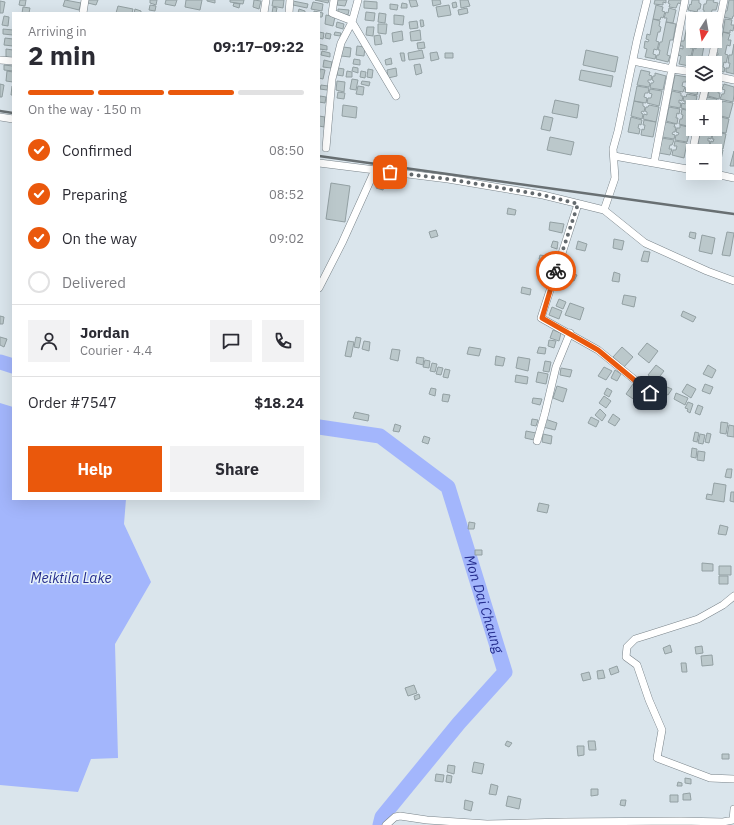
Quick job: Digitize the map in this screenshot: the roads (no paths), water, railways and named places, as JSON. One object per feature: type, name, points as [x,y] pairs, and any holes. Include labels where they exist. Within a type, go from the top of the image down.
[{"type":"street","points":[[83,12],[85,0]]},
{"type":"street","points":[[264,12],[266,0]]},
{"type":"street","points":[[289,12],[290,0]]},
{"type":"street","points":[[334,0],[332,14],[352,22],[396,96]]},
{"type":"street","points":[[326,148],[332,80],[341,43],[352,22],[358,0]]},
{"type":"street","points":[[604,210],[615,178],[613,149],[647,0]]},
{"type":"street","points":[[654,163],[685,0]]},
{"type":"street","points":[[712,56],[724,0]]},
{"type":"street","points":[[0,60],[12,61]]},
{"type":"street","points":[[633,61],[686,71]]},
{"type":"street","points":[[722,77],[734,80]]},
{"type":"street","points":[[0,117],[12,119]]},
{"type":"street","points":[[614,156],[686,169]]},
{"type":"street","points":[[320,163],[463,182],[543,195],[604,210],[645,243],[734,281]]},
{"type":"street","points":[[320,286],[342,243],[375,170]]},
{"type":"street","points":[[722,175],[734,178]]},
{"type":"street","points":[[578,204],[542,318],[598,350],[650,393]]},
{"type":"street","points":[[537,441],[556,367],[570,333]]},
{"type":"street","points":[[734,596],[723,605],[698,619],[635,638],[627,647],[626,657],[637,665],[649,700],[662,730],[657,758],[710,778],[734,779]]},
{"type":"street","points":[[386,825],[395,817],[400,816],[427,820],[487,824],[564,822],[723,822],[733,820],[734,809]]},
{"type":"water","name":"Meiktila Lake","points":[[0,403],[12,407],[12,500],[126,500],[124,524],[151,582],[115,644],[118,758],[91,759],[78,792],[0,785]]},
{"type":"waterway","name":"Mon Dai Chaung","points":[[0,362],[12,366]]},
{"type":"waterway","name":"Mon Dai Chaung","points":[[320,427],[380,436],[448,487],[505,672],[459,723],[382,817],[380,825]]},
{"type":"railway","points":[[0,111],[12,113]]},
{"type":"railway","points":[[320,156],[734,214]]}]
